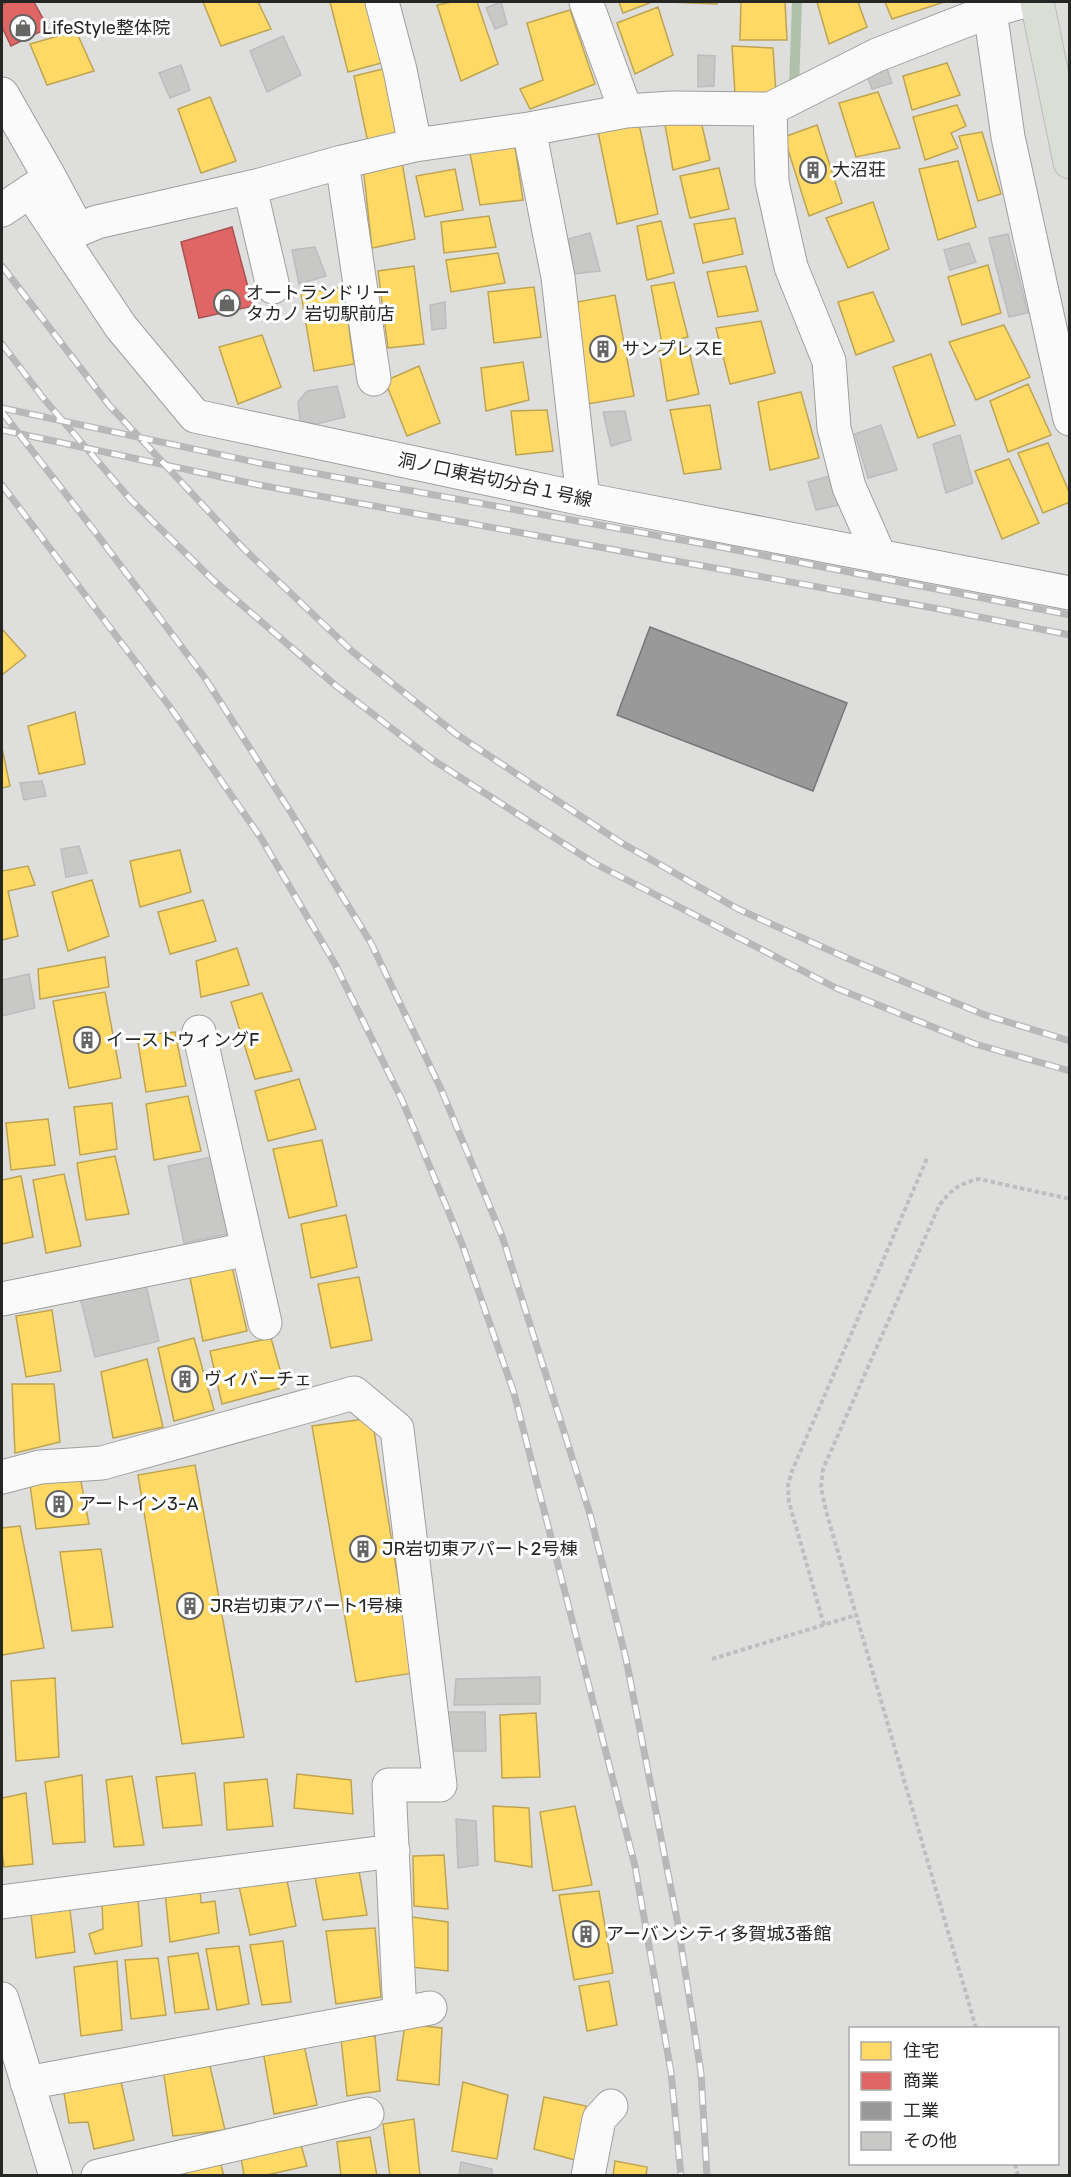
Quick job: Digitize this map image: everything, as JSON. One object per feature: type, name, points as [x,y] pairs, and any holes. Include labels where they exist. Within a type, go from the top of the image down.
[{"type":"main road","points":[[1038,2],[1070,162]]},
{"type":"street","points":[[382,2],[400,70],[415,146]]},
{"type":"street","points":[[586,2],[626,111]]},
{"type":"street","points":[[2,94],[40,184],[78,230],[98,222],[250,188],[342,162],[415,146],[529,129],[626,111],[672,108],[770,109],[878,55],[989,6],[1021,2]]},
{"type":"street","points":[[989,6],[1008,137],[1070,419]]},
{"type":"street","points":[[770,109],[772,182],[791,267],[829,361],[834,428],[849,487],[880,557]]},
{"type":"street","points":[[529,129],[558,278],[583,499]]},
{"type":"street","points":[[342,162],[374,379]]},
{"type":"street","points":[[2,210],[40,184]]},
{"type":"street","name":"洞ノ口東岩切分台１号線","points":[[40,184],[121,327],[195,416],[583,499],[1070,593]]},
{"type":"street","points":[[250,188],[273,287]]},
{"type":"street","points":[[199,1032],[265,1323]]},
{"type":"street","points":[[2,1299],[248,1249]]},
{"type":"street","points":[[2,1477],[40,1467],[102,1463],[354,1392],[397,1429],[440,1785],[389,1785],[393,1851],[415,2011],[27,2083]]},
{"type":"street","points":[[2,1902],[393,1851]]},
{"type":"street","points":[[2,1998],[56,2175]]},
{"type":"street","points":[[588,2175],[599,2119],[611,2106]]},
{"type":"street","points":[[98,2175],[367,2114]]},
{"type":"path","points":[[824,1625],[789,1502],[788,1485],[792,1471],[928,1156]]},
{"type":"path","points":[[976,2027],[826,1511],[821,1487],[823,1469],[939,1206],[950,1191],[965,1182],[979,1179],[1070,1199]]},
{"type":"path","points":[[712,1659],[856,1615]]},
{"type":"building: 住宅","points":[[203,2],[258,2],[271,29],[221,46]]},
{"type":"building: 住宅","points":[[330,2],[368,2],[385,62],[348,72]]},
{"type":"building: 住宅","points":[[452,2],[477,2],[498,64],[461,81],[437,5]]},
{"type":"building: 住宅","points":[[619,2],[652,2],[623,13]]},
{"type":"building: 住宅","points":[[666,2],[717,2],[717,4]]},
{"type":"building: 住宅","points":[[741,2],[785,2],[787,40],[740,40]]},
{"type":"building: 住宅","points":[[817,2],[858,2],[867,27],[829,44]]},
{"type":"building: 住宅","points":[[885,2],[944,2],[892,19]]},
{"type":"building: 住宅","points":[[658,7],[673,55],[635,74],[617,23]]},
{"type":"building: 住宅","points":[[570,10],[595,84],[530,109],[520,89],[543,80],[527,23]]},
{"type":"building: 住宅","points":[[76,31],[94,71],[47,85],[30,44]]},
{"type":"building: 住宅","points":[[732,46],[773,48],[776,94],[735,94]]},
{"type":"building: 住宅","points":[[947,63],[960,95],[912,110],[903,76]]},
{"type":"building: 住宅","points":[[387,68],[402,135],[368,143],[354,76]]},
{"type":"building: 住宅","points":[[878,92],[900,148],[856,157],[839,103]]},
{"type":"building: 住宅","points":[[210,97],[236,161],[201,173],[178,109]]},
{"type":"building: 住宅","points":[[957,105],[966,126],[951,133],[958,148],[925,160],[913,117]]},
{"type":"building: 住宅","points":[[700,117],[710,160],[673,170],[664,119]]},
{"type":"building: 住宅","points":[[638,119],[658,214],[617,224],[597,127]]},
{"type":"building: 住宅","name":"大沼荘","points":[[817,125],[842,203],[809,216],[784,137]]},
{"type":"building: 住宅","points":[[982,132],[1001,194],[978,201],[959,136]]},
{"type":"building: 住宅","points":[[514,140],[523,200],[480,205],[469,148]]},
{"type":"building: 住宅","points":[[958,161],[976,227],[938,240],[919,169]]},
{"type":"building: 住宅","points":[[402,162],[415,239],[372,248],[363,166]]},
{"type":"building: 住宅","points":[[719,168],[729,209],[690,218],[680,176]]},
{"type":"building: 住宅","points":[[455,169],[463,210],[425,217],[416,176]]},
{"type":"building: 住宅","points":[[873,202],[889,249],[848,268],[826,218]]},
{"type":"building: 住宅","points":[[489,216],[496,247],[444,253],[441,222]]},
{"type":"building: 住宅","points":[[735,218],[743,254],[703,263],[694,224]]},
{"type":"building: 住宅","points":[[661,221],[674,273],[647,280],[637,226]]},
{"type":"building: 住宅","points":[[498,253],[505,283],[451,292],[446,260]]},
{"type":"building: 住宅","points":[[988,265],[1001,313],[962,325],[948,277]]},
{"type":"building: 住宅","points":[[414,266],[424,344],[388,348],[378,271]]},
{"type":"building: 住宅","points":[[746,266],[758,311],[718,317],[707,272]]},
{"type":"building: 住宅","points":[[674,282],[688,337],[662,344],[651,286]]},
{"type":"building: 住宅","points":[[343,287],[354,364],[314,371],[301,294]]},
{"type":"building: 住宅","points":[[534,287],[541,337],[494,343],[488,292]]},
{"type":"building: 住宅","points":[[873,292],[894,341],[856,355],[838,302]]},
{"type":"building: 住宅","name":"サンプレスE","points":[[615,295],[634,396],[588,404],[572,303]]},
{"type":"building: 住宅","points":[[761,321],[775,373],[730,384],[716,328]]},
{"type":"building: 住宅","points":[[1004,325],[1030,377],[976,400],[949,342]]},
{"type":"building: 住宅","points":[[262,335],[281,387],[238,404],[219,347]]},
{"type":"building: 住宅","points":[[688,346],[699,394],[667,401],[659,351]]},
{"type":"building: 住宅","points":[[931,354],[955,425],[918,438],[893,367]]},
{"type":"building: 住宅","points":[[523,362],[529,400],[486,411],[481,368]]},
{"type":"building: 住宅","points":[[419,366],[440,423],[407,436],[385,381]]},
{"type":"building: 住宅","points":[[1028,384],[1051,435],[1008,452],[990,401]]},
{"type":"building: 住宅","points":[[801,392],[819,458],[770,470],[758,402]]},
{"type":"building: 住宅","points":[[710,405],[721,469],[684,474],[670,410]]},
{"type":"building: 住宅","points":[[547,410],[553,451],[516,455],[511,411]]},
{"type":"building: 住宅","points":[[1048,443],[1070,494],[1070,502],[1043,513],[1018,453]]},
{"type":"building: 住宅","points":[[1009,459],[1039,523],[1002,539],[975,471]]},
{"type":"building: 住宅","points":[[2,629],[26,656],[3,674],[2,672]]},
{"type":"building: 住宅","points":[[75,712],[85,764],[39,774],[28,726]]},
{"type":"building: 住宅","points":[[2,748],[10,786],[2,788]]},
{"type":"building: 住宅","points":[[180,850],[191,892],[140,907],[130,861]]},
{"type":"building: 住宅","points":[[28,866],[35,885],[8,891],[18,936],[2,940],[2,871]]},
{"type":"building: 住宅","points":[[92,880],[109,936],[68,951],[52,892]]},
{"type":"building: 住宅","points":[[203,900],[216,941],[170,954],[158,912]]},
{"type":"building: 住宅","points":[[237,948],[249,985],[201,997],[196,961]]},
{"type":"building: 住宅","points":[[105,957],[109,987],[40,999],[38,969]]},
{"type":"building: 住宅","name":"イーストウィングF","points":[[105,992],[121,1078],[69,1088],[53,1001]]},
{"type":"building: 住宅","points":[[262,993],[292,1071],[255,1079],[231,1002]]},
{"type":"building: 住宅","points":[[175,1032],[186,1086],[146,1092],[137,1036]]},
{"type":"building: 住宅","points":[[299,1079],[316,1129],[268,1141],[255,1091]]},
{"type":"building: 住宅","points":[[188,1096],[201,1151],[154,1160],[146,1104]]},
{"type":"building: 住宅","points":[[112,1103],[117,1149],[80,1155],[74,1107]]},
{"type":"building: 住宅","points":[[48,1119],[55,1165],[11,1170],[6,1123]]},
{"type":"building: 住宅","points":[[322,1140],[337,1206],[289,1218],[273,1149]]},
{"type":"building: 住宅","points":[[115,1156],[129,1214],[86,1220],[77,1163]]},
{"type":"building: 住宅","points":[[64,1174],[81,1246],[46,1253],[33,1180]]},
{"type":"building: 住宅","points":[[21,1176],[33,1237],[2,1244],[2,1180]]},
{"type":"building: 住宅","points":[[346,1215],[357,1267],[311,1278],[301,1224]]},
{"type":"building: 住宅","points":[[232,1267],[247,1331],[203,1341],[190,1278]]},
{"type":"building: 住宅","points":[[359,1277],[372,1340],[331,1348],[318,1284]]},
{"type":"building: 住宅","points":[[52,1310],[61,1371],[26,1377],[16,1316]]},
{"type":"building: 住宅","name":"ヴィバーチェ","points":[[194,1338],[214,1410],[174,1421],[158,1348]]},
{"type":"building: 住宅","points":[[271,1338],[285,1387],[222,1404],[210,1351]]},
{"type":"building: 住宅","points":[[147,1359],[163,1427],[113,1438],[101,1372]]},
{"type":"building: 住宅","points":[[12,1384],[54,1384],[60,1442],[15,1453]]},
{"type":"building: 住宅","name":"JR岩切東アパート2号棟","points":[[372,1418],[413,1673],[356,1682],[312,1426]]},
{"type":"building: 住宅","name":"JR岩切東アパート1号棟","points":[[195,1465],[244,1737],[182,1744],[138,1475]]},
{"type":"building: 住宅","name":"アートイン3-A","points":[[80,1476],[89,1524],[36,1529],[30,1484]]},
{"type":"building: 住宅","points":[[20,1526],[44,1648],[2,1655],[2,1528]]},
{"type":"building: 住宅","points":[[101,1549],[113,1627],[72,1631],[60,1552]]},
{"type":"building: 住宅","points":[[55,1678],[59,1757],[16,1761],[11,1681]]},
{"type":"building: 住宅","points":[[536,1713],[540,1777],[502,1778],[500,1715]]},
{"type":"building: 住宅","points":[[195,1773],[202,1825],[163,1828],[156,1777]]},
{"type":"building: 住宅","points":[[297,1774],[351,1780],[353,1814],[294,1808]]},
{"type":"building: 住宅","points":[[82,1775],[85,1842],[53,1844],[45,1782]]},
{"type":"building: 住宅","points":[[132,1776],[144,1845],[114,1847],[106,1780]]},
{"type":"building: 住宅","points":[[267,1779],[273,1826],[227,1830],[224,1783]]},
{"type":"building: 住宅","points":[[26,1793],[33,1864],[4,1867],[2,1798]]},
{"type":"building: 住宅","points":[[493,1806],[529,1808],[532,1867],[495,1861]]},
{"type":"building: 住宅","points":[[575,1806],[592,1885],[553,1891],[540,1812]]},
{"type":"building: 住宅","points":[[444,1855],[448,1909],[414,1906],[413,1856]]},
{"type":"building: 住宅","points":[[359,1871],[367,1915],[323,1920],[315,1877]]},
{"type":"building: 住宅","points":[[286,1875],[296,1926],[250,1935],[238,1882]]},
{"type":"building: 住宅","points":[[200,1887],[201,1903],[215,1901],[219,1933],[170,1942],[165,1892]]},
{"type":"building: 住宅","name":"アーバンシティ多賀城3番館","points":[[599,1891],[613,1973],[574,1980],[559,1895]]},
{"type":"building: 住宅","points":[[138,1900],[142,1946],[95,1954],[89,1934],[103,1929],[102,1901]]},
{"type":"building: 住宅","points":[[69,1901],[75,1952],[36,1958],[30,1905]]},
{"type":"building: 住宅","points":[[412,1917],[448,1922],[448,1971],[411,1967]]},
{"type":"building: 住宅","points":[[375,1928],[381,1997],[336,2004],[326,1931]]},
{"type":"building: 住宅","points":[[283,1941],[291,2002],[262,2005],[250,1945]]},
{"type":"building: 住宅","points":[[239,1946],[249,2004],[217,2010],[206,1949]]},
{"type":"building: 住宅","points":[[198,1953],[209,2009],[175,2013],[168,1957]]},
{"type":"building: 住宅","points":[[158,1958],[166,2015],[131,2019],[125,1960]]},
{"type":"building: 住宅","points":[[117,1961],[122,2030],[81,2036],[74,1967]]},
{"type":"building: 住宅","points":[[609,1981],[617,2025],[587,2031],[579,1986]]},
{"type":"building: 住宅","points":[[405,2024],[442,2028],[439,2085],[397,2080]]},
{"type":"building: 住宅","points":[[375,2036],[380,2091],[347,2096],[341,2038]]},
{"type":"building: 住宅","points":[[304,2045],[317,2105],[274,2114],[263,2051]]},
{"type":"building: 住宅","points":[[209,2062],[225,2130],[173,2136],[163,2069]]},
{"type":"building: 住宅","points":[[120,2077],[134,2140],[94,2149],[88,2122],[69,2123],[63,2087]]},
{"type":"building: 住宅","points":[[463,2082],[508,2095],[497,2159],[452,2151]]},
{"type":"building: 住宅","points":[[544,2097],[586,2106],[575,2160],[534,2149]]},
{"type":"building: 住宅","points":[[414,2119],[420,2176],[390,2176],[383,2124]]},
{"type":"building: 住宅","points":[[370,2137],[377,2176],[341,2176],[337,2142]]},
{"type":"building: 住宅","points":[[299,2138],[307,2166],[262,2176],[244,2176],[240,2150]]},
{"type":"building: 住宅","points":[[218,2155],[224,2176],[186,2176],[183,2165]]},
{"type":"building: 住宅","points":[[615,2161],[647,2167],[646,2176],[613,2176]]},
{"type":"building: 商業","points":[[7,2],[34,2],[48,28],[11,46],[2,27],[2,5]]},
{"type":"building: 商業","points":[[232,227],[253,306],[199,318],[181,242]]},
{"type":"building: 工業","points":[[650,627],[847,703],[813,791],[617,715]]},
{"type":"building: その他","points":[[501,2],[507,24],[495,29],[486,8]]},
{"type":"building: その他","points":[[283,36],[301,75],[267,92],[250,51]]},
{"type":"building: その他","points":[[698,55],[715,56],[714,86],[698,87]]},
{"type":"building: その他","points":[[885,63],[892,83],[872,89],[865,70]]},
{"type":"building: その他","points":[[181,65],[190,90],[170,98],[159,73]]},
{"type":"building: その他","points":[[590,233],[600,271],[574,274],[568,239]]},
{"type":"building: その他","points":[[1008,234],[1028,313],[1009,317],[989,238]]},
{"type":"building: その他","points":[[969,243],[976,262],[950,270],[944,250]]},
{"type":"building: その他","points":[[315,247],[326,276],[299,284],[292,250]]},
{"type":"building: その他","points":[[445,302],[446,328],[432,330],[430,305]]},
{"type":"building: その他","points":[[337,386],[345,417],[317,424],[300,421],[298,402],[307,391]]},
{"type":"building: その他","points":[[625,411],[631,440],[611,446],[603,412]]},
{"type":"building: その他","points":[[881,425],[897,470],[868,478],[855,434]]},
{"type":"building: その他","points":[[960,435],[973,483],[946,493],[933,444]]},
{"type":"building: その他","points":[[834,475],[844,504],[816,510],[808,482]]},
{"type":"building: その他","points":[[42,781],[46,796],[24,800],[20,783]]},
{"type":"building: その他","points":[[79,846],[87,873],[66,877],[61,849]]},
{"type":"building: その他","points":[[29,974],[35,1008],[2,1016],[2,980]]},
{"type":"building: その他","points":[[217,1156],[232,1233],[184,1243],[168,1166]]},
{"type":"building: その他","points":[[145,1281],[159,1341],[95,1357],[80,1297]]},
{"type":"building: その他","points":[[540,1677],[540,1704],[454,1705],[456,1679]]},
{"type":"building: その他","points":[[448,1712],[485,1712],[486,1751],[452,1751]]},
{"type":"building: その他","points":[[456,1819],[476,1821],[478,1865],[458,1868]]},
{"type":"building: その他","points":[[461,2162],[492,2169],[492,2176],[459,2176]]},
{"type":"waterway","points":[[794,87],[797,2]]},
{"type":"railway","points":[[2,266],[109,405],[244,549],[353,652],[456,734],[620,842],[738,909],[849,959],[985,1015],[1070,1041]]},
{"type":"railway","points":[[2,344],[44,399],[131,500],[213,580],[335,685],[433,760],[594,863],[836,988],[975,1044],[1070,1071]]},
{"type":"railway","points":[[2,408],[264,464],[715,546],[1070,615]]},
{"type":"railway","points":[[2,412],[205,678],[371,943],[441,1089],[502,1236],[590,1514],[626,1659],[677,1919],[701,2073],[707,2176]]},
{"type":"railway","points":[[2,430],[259,485],[1070,635]]},
{"type":"railway","points":[[2,485],[170,707],[261,838],[335,964],[402,1100],[462,1244],[514,1393],[635,1866],[671,2072],[681,2176]]},
{"type":"place","name":"LifeStyle整体院","points":[[23,28]]},
{"type":"place","name":"大沼荘","points":[[813,170]]},
{"type":"place","name":"オートランドリー タカノ 岩切駅前店","points":[[227,303]]},
{"type":"place","name":"サンプレスE","points":[[603,349]]},
{"type":"place","name":"イーストウィングF","points":[[87,1040]]},
{"type":"place","name":"ヴィバーチェ","points":[[185,1379]]},
{"type":"place","name":"アートイン3-A","points":[[59,1504]]},
{"type":"place","name":"JR岩切東アパート2号棟","points":[[363,1549]]},
{"type":"place","name":"JR岩切東アパート1号棟","points":[[190,1606]]},
{"type":"place","name":"アーバンシティ多賀城3番館","points":[[586,1934]]}]
